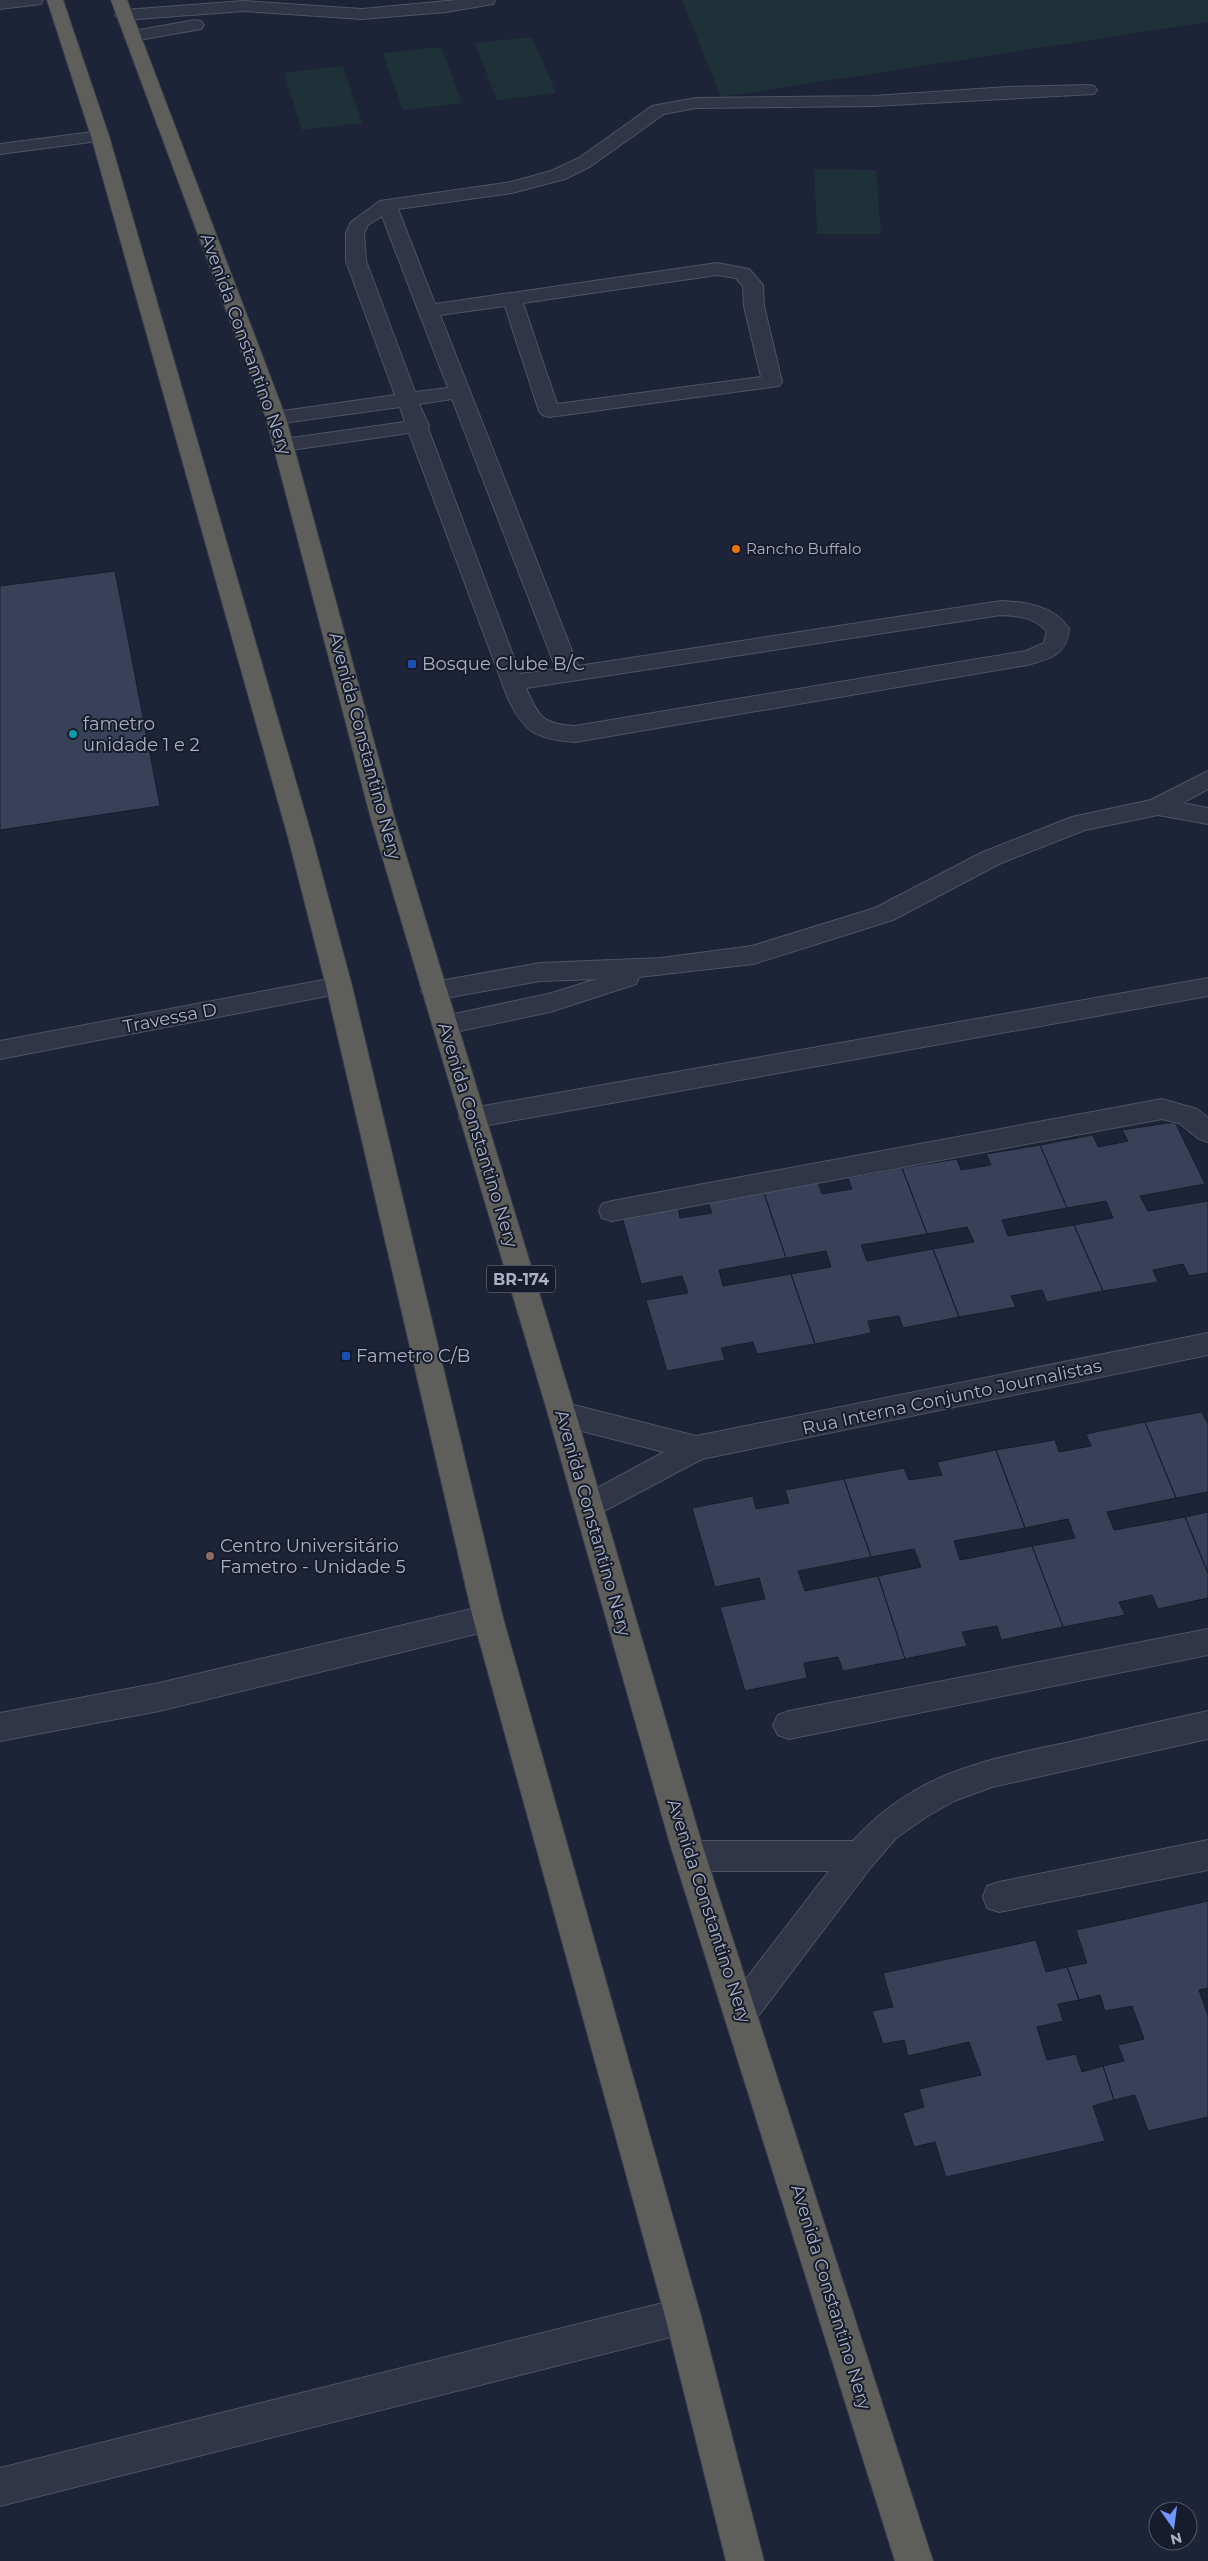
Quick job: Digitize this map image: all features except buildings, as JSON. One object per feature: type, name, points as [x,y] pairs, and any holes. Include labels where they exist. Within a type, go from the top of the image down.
[{"type":"highway","points":[[54,0],[100,136],[300,837],[339,986],[488,1618],[682,2316],[745,2561]]},
{"type":"highway","name":"Avenida Constantino Nery","points":[[125,17],[276,418],[384,819],[562,1414],[691,1856],[914,2561]]},
{"type":"street","points":[[0,4],[36,0]]},
{"type":"street","points":[[125,17],[196,24],[244,6],[362,14],[446,7],[487,0]]},
{"type":"street","points":[[512,683],[1001,608],[1027,609],[1045,616],[1058,628],[1057,643],[1050,651],[1027,658],[575,734],[552,734],[532,724],[512,683],[419,426],[356,261],[355,234],[360,222],[387,205],[512,187],[558,176],[585,162],[658,110],[674,106],[696,103],[873,101],[979,93],[1088,90]]},
{"type":"street","points":[[0,149],[100,136]]},
{"type":"street","points":[[387,205],[570,675]]},
{"type":"street","points":[[429,311],[717,269],[742,273],[753,285],[754,306],[772,382],[549,411],[512,299]]},
{"type":"street","points":[[276,418],[460,392]]},
{"type":"street","points":[[284,445],[419,426]]},
{"type":"street","points":[[434,991],[540,972],[660,967],[753,955],[884,914],[991,858],[1080,824],[1158,807],[1208,779]]},
{"type":"street","points":[[1158,807],[1208,816]]},
{"type":"street","points":[[445,1025],[550,1003],[660,967]]},
{"type":"street","name":"Travessa D","points":[[0,1050],[339,986]]},
{"type":"street","points":[[472,1118],[1208,987]]},
{"type":"street","points":[[612,1211],[1162,1109],[1188,1116],[1208,1132]]},
{"type":"street","name":"Rua Interna Conjunto Journalistas","points":[[589,1507],[696,1448],[1208,1344]]},
{"type":"street","name":"Rua Interna Conjunto Journalistas","points":[[562,1414],[696,1448]]},
{"type":"street","points":[[0,1727],[158,1697],[488,1618]]},
{"type":"street","points":[[790,1725],[1208,1642]]},
{"type":"street","points":[[741,2012],[860,1856],[885,1828],[915,1807],[944,1790],[992,1774],[1208,1725]]},
{"type":"street","points":[[999,1897],[1208,1855]]},
{"type":"street","points":[[691,1856],[860,1856]]},
{"type":"street","points":[[0,2487],[682,2316]]},
{"type":"shaded area","points":[[682,0],[1208,0],[1208,22],[721,97]]},
{"type":"shaded area","points":[[532,37],[556,93],[497,100],[475,43]]},
{"type":"shaded area","points":[[441,47],[462,103],[403,110],[383,53]]},
{"type":"shaded area","points":[[343,66],[362,123],[302,130],[284,73]]},
{"type":"shaded area","points":[[814,169],[876,170],[881,234],[817,234]]},
{"type":"place","name":"Rancho Buffalo","points":[[736,549]]},
{"type":"place","name":"Bosque Clube B/C","points":[[412,664]]},
{"type":"place","name":"fametro unidade 1 e 2","points":[[73,734]]},
{"type":"place","name":"Fametro C/B","points":[[346,1356]]},
{"type":"place","name":"Centro Universitário Fametro - Unidade 5","points":[[210,1556]]}]
